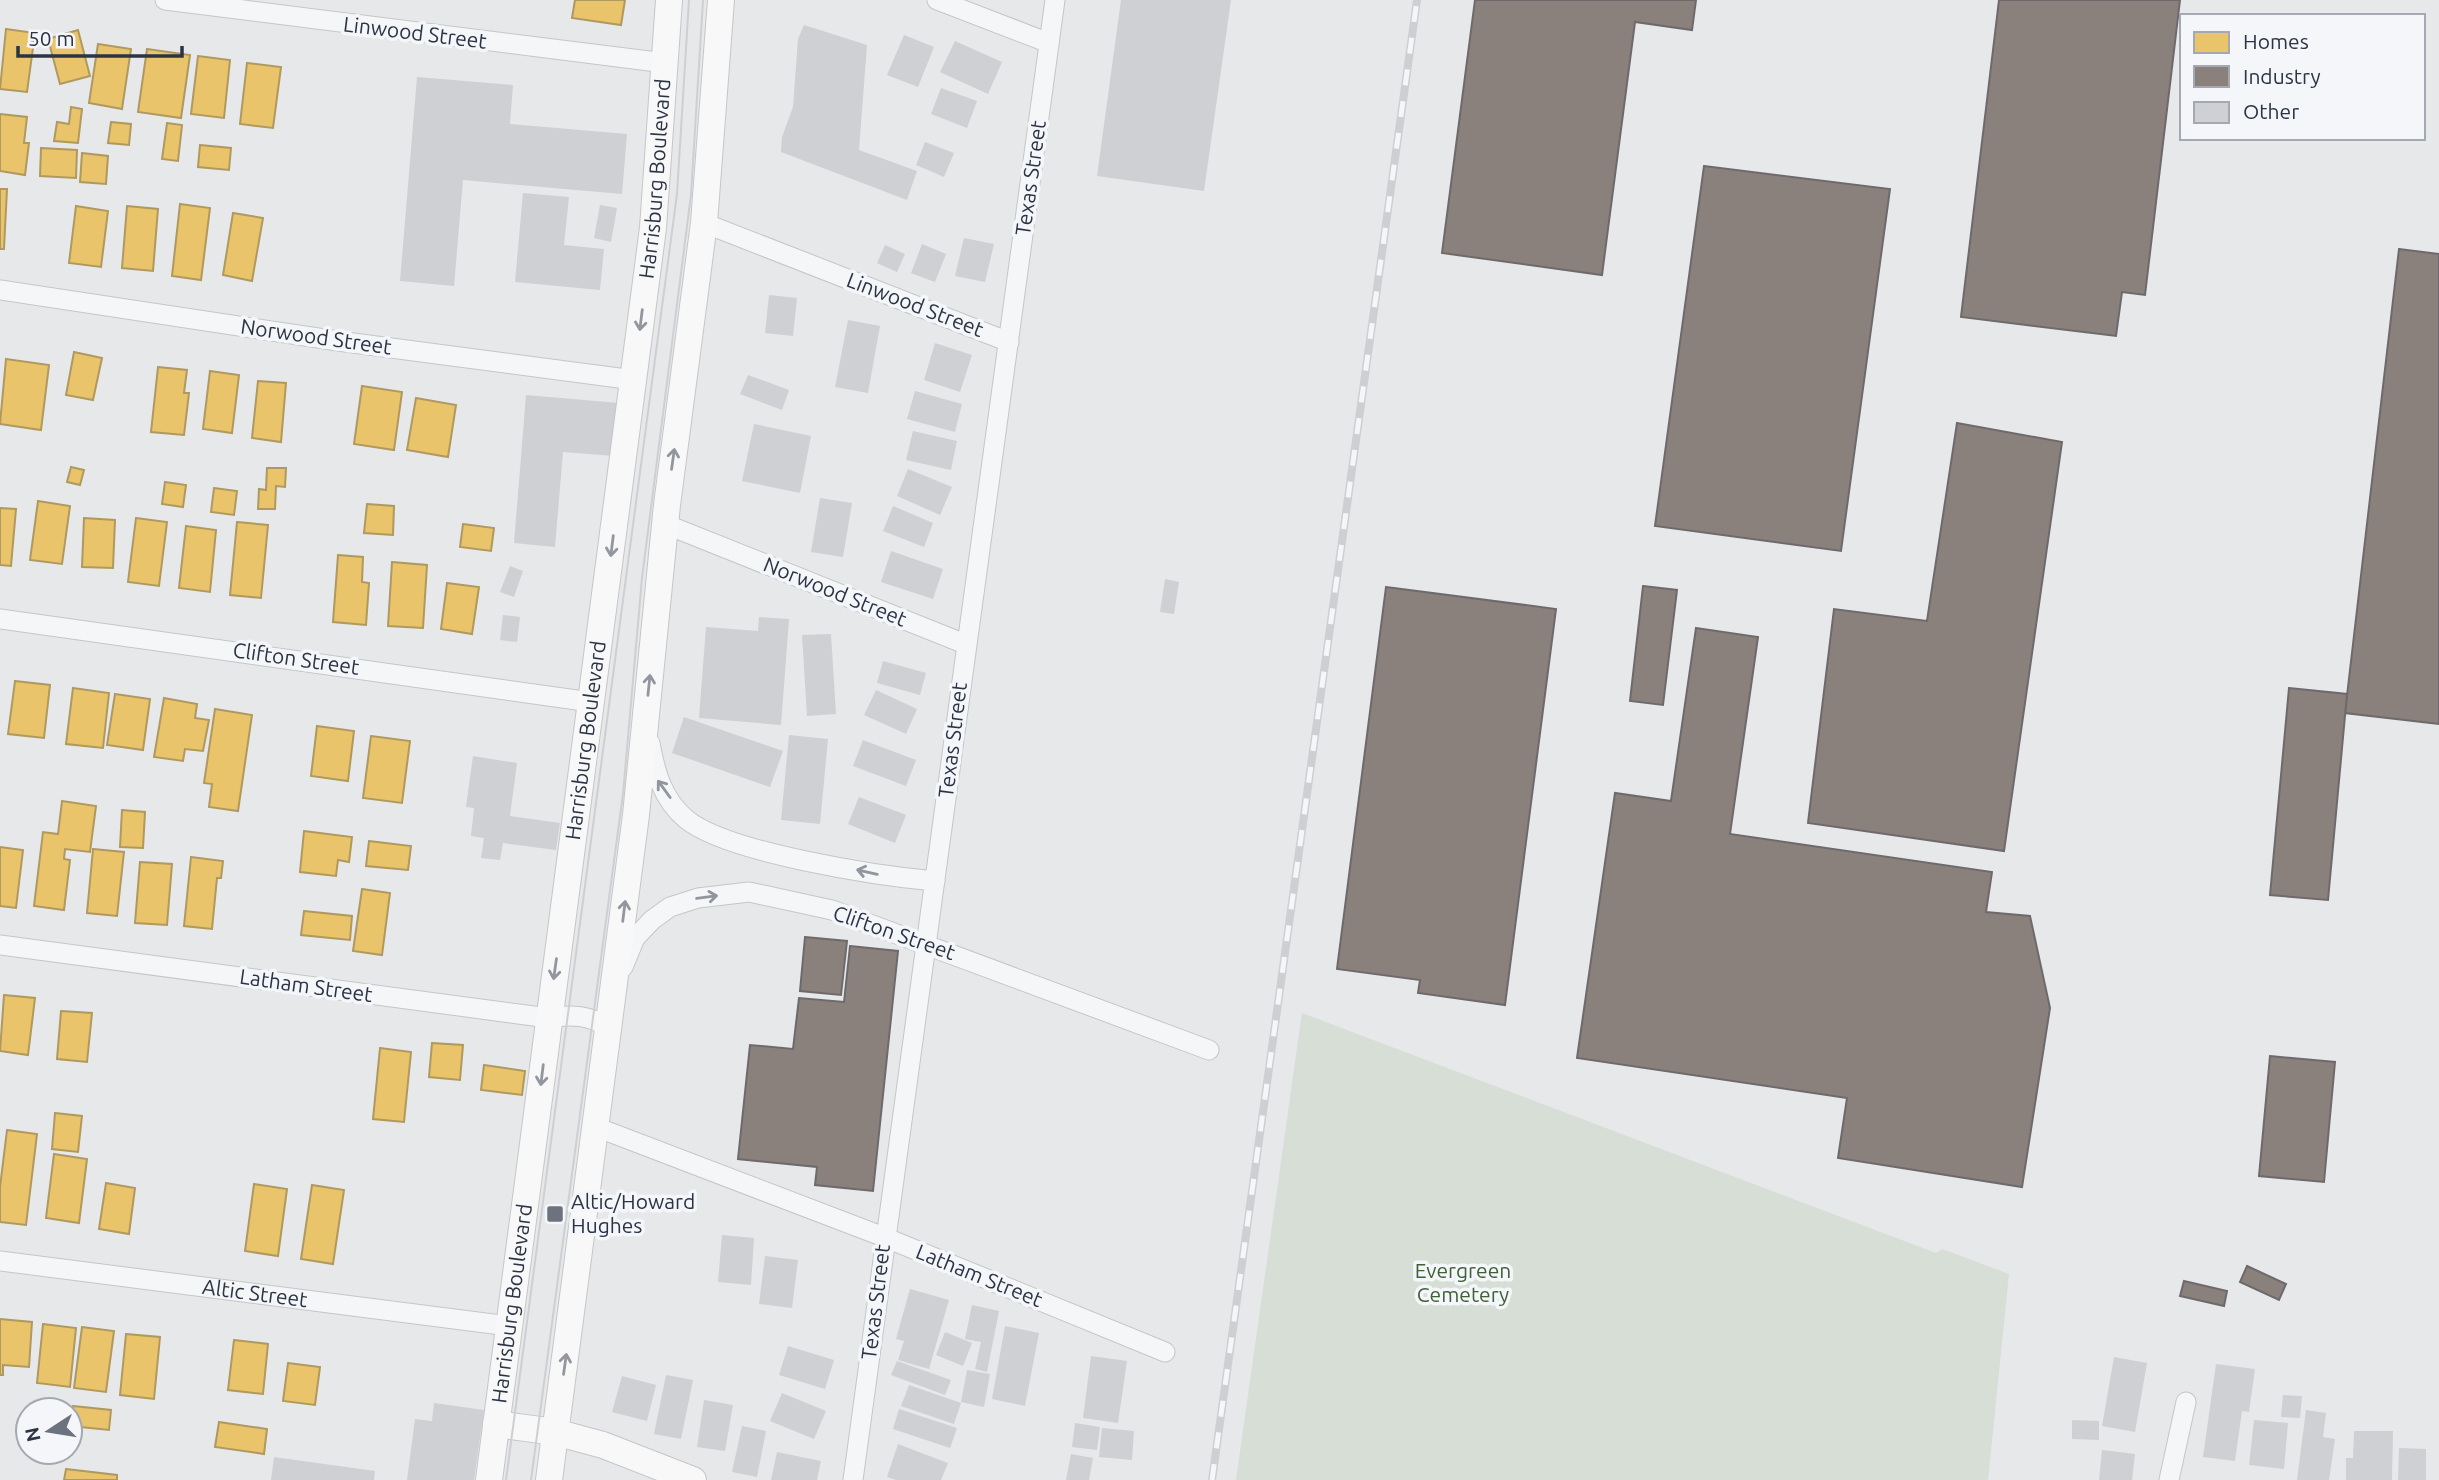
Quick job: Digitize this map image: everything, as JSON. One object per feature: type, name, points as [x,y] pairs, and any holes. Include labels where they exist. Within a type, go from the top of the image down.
[{"type":"main road","points":[[661,0],[665,63]]},
{"type":"main road","name":"Harrisburg Boulevard","points":[[489,1480],[653,228],[669,0]]},
{"type":"main road","points":[[704,223],[721,0]]},
{"type":"main road","points":[[549,1480],[614,991],[646,722],[665,524],[734,0]]},
{"type":"main road","points":[[496,1424],[555,1432],[603,1445],[693,1480]]},
{"type":"street","name":"Linwood Street","points":[[165,0],[665,63]]},
{"type":"street","points":[[937,0],[1049,43]]},
{"type":"street","name":"Texas Street","points":[[853,1480],[884,1237],[927,943],[965,644],[1055,0]]},
{"type":"street","name":"Linwood Street","points":[[704,223],[1009,342]]},
{"type":"street","name":"Norwood Street","points":[[0,290],[338,341],[634,380]]},
{"type":"street","name":"Norwood Street","points":[[665,524],[965,644]]},
{"type":"street","name":"Clifton Street","points":[[0,619],[592,702]]},
{"type":"street","points":[[646,722],[657,780],[685,818],[721,839],[886,876],[935,881]]},
{"type":"street","name":"Clifton Street","points":[[614,991],[635,938],[670,908],[698,898],[749,892],[832,910],[1209,1049]]},
{"type":"street","name":"Latham Street","points":[[0,945],[549,1018],[569,1014],[596,1019],[609,1028]]},
{"type":"street","name":"Latham Street","points":[[596,1127],[884,1237],[1165,1352]]},
{"type":"street","name":"Altic Street","points":[[0,1261],[509,1326]]},
{"type":"street","points":[[2169,1480],[2186,1402]]},
{"type":"green space","name":"Evergreen Cemetery","points":[[1302,1013],[1936,1253],[1942,1249],[2009,1274],[1988,1480],[1236,1480]]},
{"type":"building: Homes","points":[[575,0],[625,0],[621,25],[572,18]]},
{"type":"building: Homes","points":[[6,29],[35,33],[27,92],[0,89]]},
{"type":"building: Homes","points":[[78,30],[90,76],[60,84],[48,39]]},
{"type":"building: Homes","points":[[98,44],[131,49],[122,109],[89,103]]},
{"type":"building: Homes","points":[[147,49],[190,55],[181,118],[138,112]]},
{"type":"building: Homes","points":[[198,56],[230,60],[224,118],[191,114]]},
{"type":"building: Homes","points":[[247,63],[281,67],[273,128],[240,124]]},
{"type":"building: Homes","points":[[71,107],[82,109],[78,143],[54,141],[57,122],[69,124]]},
{"type":"building: Homes","points":[[0,114],[27,117],[24,143],[29,143],[25,175],[0,171]]},
{"type":"building: Homes","points":[[111,122],[131,124],[129,145],[108,143]]},
{"type":"building: Homes","points":[[167,123],[182,125],[178,161],[162,159]]},
{"type":"building: Homes","points":[[200,145],[231,148],[229,170],[198,167]]},
{"type":"building: Homes","points":[[41,148],[77,150],[76,178],[40,176]]},
{"type":"building: Homes","points":[[82,153],[108,156],[106,184],[80,182]]},
{"type":"building: Homes","points":[[0,189],[7,189],[4,249],[0,249]]},
{"type":"building: Homes","points":[[180,204],[210,208],[201,280],[172,276]]},
{"type":"building: Homes","points":[[76,206],[108,211],[101,267],[69,263]]},
{"type":"building: Homes","points":[[127,206],[158,209],[153,271],[122,268]]},
{"type":"building: Homes","points":[[233,213],[263,218],[252,281],[223,275]]},
{"type":"building: Homes","points":[[74,352],[102,358],[93,400],[66,395]]},
{"type":"building: Homes","points":[[6,359],[49,365],[41,430],[0,424]]},
{"type":"building: Homes","points":[[158,367],[187,370],[184,393],[189,393],[184,435],[151,432]]},
{"type":"building: Homes","points":[[210,371],[239,375],[232,433],[203,429]]},
{"type":"building: Homes","points":[[258,381],[286,383],[281,442],[252,438]]},
{"type":"building: Homes","points":[[362,386],[402,392],[394,450],[354,444]]},
{"type":"building: Homes","points":[[416,398],[456,405],[448,457],[407,450]]},
{"type":"building: Homes","points":[[71,467],[84,470],[80,485],[67,482]]},
{"type":"building: Homes","points":[[267,468],[286,468],[285,487],[276,486],[275,509],[258,509],[259,489],[266,490]]},
{"type":"building: Homes","points":[[165,482],[186,485],[183,507],[162,504]]},
{"type":"building: Homes","points":[[214,488],[237,491],[234,515],[211,512]]},
{"type":"building: Homes","points":[[38,501],[70,506],[62,564],[30,560]]},
{"type":"building: Homes","points":[[367,504],[394,506],[393,535],[364,533]]},
{"type":"building: Homes","points":[[0,508],[16,509],[11,566],[0,565]]},
{"type":"building: Homes","points":[[84,518],[115,520],[113,568],[82,567]]},
{"type":"building: Homes","points":[[136,518],[167,522],[159,586],[128,582]]},
{"type":"building: Homes","points":[[237,522],[268,525],[261,598],[230,595]]},
{"type":"building: Homes","points":[[463,524],[494,528],[491,551],[460,547]]},
{"type":"building: Homes","points":[[186,526],[216,530],[210,592],[179,588]]},
{"type":"building: Homes","points":[[338,555],[363,557],[362,582],[369,583],[366,625],[333,622]]},
{"type":"building: Homes","points":[[392,562],[427,565],[423,628],[388,626]]},
{"type":"building: Homes","points":[[447,583],[479,587],[472,634],[441,629]]},
{"type":"building: Homes","points":[[15,681],[50,685],[44,738],[8,734]]},
{"type":"building: Homes","points":[[73,688],[109,693],[103,748],[66,744]]},
{"type":"building: Homes","points":[[115,694],[150,699],[143,750],[107,745]]},
{"type":"building: Homes","points":[[164,698],[197,704],[195,718],[209,720],[203,751],[185,749],[183,761],[154,757]]},
{"type":"building: Homes","points":[[215,709],[252,715],[238,811],[209,807],[212,784],[204,783]]},
{"type":"building: Homes","points":[[317,726],[354,731],[348,781],[311,776]]},
{"type":"building: Homes","points":[[371,736],[410,741],[402,803],[363,798]]},
{"type":"building: Homes","points":[[62,801],[96,806],[90,852],[65,849],[64,859],[70,860],[64,910],[34,906],[43,832],[58,834]]},
{"type":"building: Homes","points":[[122,810],[145,812],[143,848],[120,847]]},
{"type":"building: Homes","points":[[304,831],[352,837],[349,862],[338,860],[336,876],[300,872]]},
{"type":"building: Homes","points":[[369,841],[411,846],[408,870],[366,866]]},
{"type":"building: Homes","points":[[0,847],[23,850],[16,908],[0,906]]},
{"type":"building: Homes","points":[[93,849],[124,852],[117,916],[87,913]]},
{"type":"building: Homes","points":[[191,857],[223,861],[221,878],[217,878],[212,929],[184,926]]},
{"type":"building: Homes","points":[[140,862],[172,864],[167,925],[135,923]]},
{"type":"building: Homes","points":[[362,889],[390,893],[382,955],[353,951]]},
{"type":"building: Homes","points":[[304,911],[352,916],[350,940],[301,935]]},
{"type":"building: Homes","points":[[4,995],[35,998],[28,1055],[0,1051]]},
{"type":"building: Homes","points":[[61,1011],[92,1013],[87,1062],[57,1059]]},
{"type":"building: Homes","points":[[432,1043],[463,1045],[460,1080],[429,1077]]},
{"type":"building: Homes","points":[[380,1048],[411,1052],[404,1122],[373,1119]]},
{"type":"building: Homes","points":[[484,1065],[525,1071],[522,1095],[481,1090]]},
{"type":"building: Homes","points":[[55,1113],[82,1116],[78,1152],[52,1149]]},
{"type":"building: Homes","points":[[7,1130],[37,1134],[26,1225],[0,1222],[0,1187]]},
{"type":"building: Homes","points":[[54,1154],[87,1159],[79,1223],[46,1218]]},
{"type":"building: Homes","points":[[106,1183],[135,1188],[129,1234],[99,1229]]},
{"type":"building: Homes","points":[[254,1184],[287,1189],[278,1256],[245,1251]]},
{"type":"building: Homes","points":[[312,1185],[344,1190],[333,1264],[301,1259]]},
{"type":"building: Homes","points":[[0,1319],[32,1322],[29,1367],[3,1365],[3,1375],[0,1375]]},
{"type":"building: Homes","points":[[43,1324],[76,1328],[70,1387],[37,1383]]},
{"type":"building: Homes","points":[[82,1327],[114,1331],[106,1392],[74,1388]]},
{"type":"building: Homes","points":[[126,1334],[160,1337],[154,1399],[120,1395]]},
{"type":"building: Homes","points":[[234,1340],[268,1344],[263,1394],[228,1390]]},
{"type":"building: Homes","points":[[288,1363],[320,1367],[315,1405],[283,1401]]},
{"type":"building: Homes","points":[[84,1407],[111,1410],[109,1430],[84,1427]]},
{"type":"building: Homes","points":[[219,1422],[267,1429],[264,1454],[215,1447]]},
{"type":"building: Homes","points":[[66,1469],[117,1475],[117,1480],[64,1480]]},
{"type":"building: Industry","points":[[1475,0],[1696,0],[1692,30],[1635,22],[1602,275],[1442,253]]},
{"type":"building: Industry","points":[[1999,0],[2180,0],[2145,295],[2122,292],[2116,336],[1961,317]]},
{"type":"building: Industry","points":[[1704,166],[1890,189],[1841,551],[1655,526]]},
{"type":"building: Industry","points":[[2399,249],[2439,254],[2439,724],[2345,713]]},
{"type":"building: Industry","points":[[1957,423],[2062,442],[2004,851],[1808,823],[1834,609],[1927,621]]},
{"type":"building: Industry","points":[[1643,586],[1677,590],[1663,705],[1630,701]]},
{"type":"building: Industry","points":[[1386,587],[1556,609],[1505,1005],[1418,993],[1420,980],[1337,969]]},
{"type":"building: Industry","points":[[1696,628],[1758,637],[1730,834],[1992,872],[1986,912],[2030,916],[2050,1008],[2022,1187],[1838,1158],[1847,1098],[1577,1058],[1615,793],[1671,801]]},
{"type":"building: Industry","points":[[2289,688],[2347,694],[2328,900],[2270,895]]},
{"type":"building: Industry","points":[[805,937],[847,941],[841,995],[800,991]]},
{"type":"building: Industry","points":[[850,946],[898,951],[873,1191],[815,1185],[817,1167],[738,1159],[750,1045],[793,1049],[799,998],[844,1002]]},
{"type":"building: Industry","points":[[2270,1056],[2335,1062],[2324,1182],[2259,1176]]},
{"type":"building: Industry","points":[[2247,1266],[2286,1284],[2279,1300],[2240,1282]]},
{"type":"building: Industry","points":[[2184,1281],[2227,1291],[2224,1306],[2180,1296]]},
{"type":"building: Other","points":[[1121,0],[1231,0],[1204,191],[1097,176]]},
{"type":"building: Other","points":[[804,25],[867,45],[859,150],[917,171],[907,200],[781,152],[782,137],[793,107],[798,39]]},
{"type":"building: Other","points":[[904,35],[934,47],[918,87],[887,75]]},
{"type":"building: Other","points":[[955,41],[1002,62],[988,94],[940,72]]},
{"type":"building: Other","points":[[417,77],[513,85],[510,124],[627,134],[622,194],[463,180],[454,286],[400,281]]},
{"type":"building: Other","points":[[941,88],[977,101],[967,128],[931,114]]},
{"type":"building: Other","points":[[925,142],[954,153],[944,177],[916,165]]},
{"type":"building: Other","points":[[523,193],[569,197],[564,245],[604,249],[600,290],[515,282]]},
{"type":"building: Other","points":[[600,205],[617,208],[611,242],[594,238]]},
{"type":"building: Other","points":[[964,238],[994,244],[985,282],[955,276]]},
{"type":"building: Other","points":[[922,244],[946,254],[935,282],[911,273]]},
{"type":"building: Other","points":[[885,245],[905,254],[897,272],[877,263]]},
{"type":"building: Other","points":[[769,295],[797,298],[793,336],[765,333]]},
{"type":"building: Other","points":[[848,320],[880,326],[868,393],[835,387]]},
{"type":"building: Other","points":[[935,343],[972,355],[960,392],[924,380]]},
{"type":"building: Other","points":[[748,375],[789,390],[782,410],[740,394]]},
{"type":"building: Other","points":[[915,391],[962,404],[955,432],[907,419]]},
{"type":"building: Other","points":[[526,395],[619,403],[615,456],[563,452],[555,547],[514,543]]},
{"type":"building: Other","points":[[754,424],[811,436],[800,493],[742,481]]},
{"type":"building: Other","points":[[913,431],[957,441],[951,470],[906,460]]},
{"type":"building: Other","points":[[908,469],[952,487],[940,515],[897,496]]},
{"type":"building: Other","points":[[820,498],[852,503],[843,557],[811,552]]},
{"type":"building: Other","points":[[893,506],[933,523],[924,547],[883,531]]},
{"type":"building: Other","points":[[891,551],[943,569],[933,599],[881,582]]},
{"type":"building: Other","points":[[510,566],[523,571],[514,597],[500,592]]},
{"type":"building: Other","points":[[1165,579],[1179,582],[1174,614],[1160,612]]},
{"type":"building: Other","points":[[503,615],[520,617],[517,642],[500,640]]},
{"type":"building: Other","points":[[759,617],[789,619],[781,725],[699,718],[706,627],[758,631]]},
{"type":"building: Other","points":[[831,634],[836,714],[807,716],[802,635]]},
{"type":"building: Other","points":[[883,661],[926,673],[920,695],[877,683]]},
{"type":"building: Other","points":[[876,690],[917,709],[906,734],[864,715]]},
{"type":"building: Other","points":[[684,717],[783,751],[770,787],[672,753]]},
{"type":"building: Other","points":[[789,735],[828,739],[820,824],[781,820]]},
{"type":"building: Other","points":[[863,740],[916,760],[906,786],[853,766]]},
{"type":"building: Other","points":[[473,756],[517,763],[510,816],[560,823],[556,850],[503,843],[500,860],[481,858],[484,838],[471,836],[474,808],[466,807]]},
{"type":"building: Other","points":[[859,797],[906,815],[895,843],[848,824]]},
{"type":"building: Other","points":[[722,1235],[754,1238],[751,1285],[718,1282]]},
{"type":"building: Other","points":[[765,1256],[798,1260],[792,1308],[759,1304]]},
{"type":"building: Other","points":[[910,1289],[949,1300],[929,1369],[898,1360],[904,1341],[896,1339]]},
{"type":"building: Other","points":[[972,1305],[999,1311],[987,1372],[975,1369],[981,1342],[965,1339]]},
{"type":"building: Other","points":[[1005,1326],[1039,1333],[1025,1406],[992,1399]]},
{"type":"building: Other","points":[[945,1332],[972,1343],[963,1366],[936,1355]]},
{"type":"building: Other","points":[[788,1346],[834,1360],[825,1389],[779,1375]]},
{"type":"building: Other","points":[[1091,1356],[1127,1361],[1118,1423],[1083,1418]]},
{"type":"building: Other","points":[[2114,1357],[2147,1363],[2135,1432],[2102,1426]]},
{"type":"building: Other","points":[[897,1361],[951,1380],[945,1395],[891,1375]]},
{"type":"building: Other","points":[[2216,1364],[2255,1369],[2249,1412],[2242,1411],[2235,1461],[2203,1457]]},
{"type":"building: Other","points":[[967,1370],[990,1374],[984,1407],[961,1402]]},
{"type":"building: Other","points":[[666,1375],[693,1380],[681,1439],[654,1434]]},
{"type":"building: Other","points":[[622,1376],[656,1385],[647,1421],[612,1412]]},
{"type":"building: Other","points":[[909,1385],[961,1403],[954,1424],[901,1406]]},
{"type":"building: Other","points":[[782,1393],[826,1411],[814,1439],[770,1421]]},
{"type":"building: Other","points":[[2283,1395],[2302,1396],[2300,1418],[2281,1417]]},
{"type":"building: Other","points":[[704,1400],[733,1405],[725,1451],[697,1447]]},
{"type":"building: Other","points":[[434,1403],[484,1410],[474,1480],[407,1480],[415,1419],[432,1421]]},
{"type":"building: Other","points":[[899,1409],[957,1428],[950,1448],[893,1429]]},
{"type":"building: Other","points":[[2306,1410],[2326,1413],[2323,1437],[2335,1439],[2329,1480],[2297,1480]]},
{"type":"building: Other","points":[[2072,1420],[2099,1421],[2099,1440],[2072,1439]]},
{"type":"building: Other","points":[[2254,1420],[2288,1423],[2284,1469],[2249,1465]]},
{"type":"building: Other","points":[[1075,1423],[1100,1427],[1097,1450],[1072,1447]]},
{"type":"building: Other","points":[[742,1426],[766,1431],[757,1477],[732,1472]]},
{"type":"building: Other","points":[[1102,1428],[1134,1431],[1132,1460],[1099,1457]]},
{"type":"building: Other","points":[[2354,1431],[2393,1431],[2392,1480],[2346,1480],[2346,1458],[2353,1458]]},
{"type":"building: Other","points":[[898,1444],[948,1463],[941,1480],[896,1480],[887,1477]]},
{"type":"building: Other","points":[[2399,1448],[2426,1449],[2426,1480],[2398,1480]]},
{"type":"building: Other","points":[[2102,1450],[2135,1454],[2132,1480],[2099,1480]]},
{"type":"building: Other","points":[[777,1452],[821,1461],[817,1480],[771,1480]]},
{"type":"building: Other","points":[[1071,1454],[1093,1458],[1089,1480],[1066,1480]]},
{"type":"building: Other","points":[[274,1457],[375,1471],[374,1480],[271,1480]]},
{"type":"tram line","points":[[506,1480],[677,194],[689,0]]},
{"type":"tram line","points":[[531,1480],[623,794],[642,578],[691,195],[703,0]]},
{"type":"railway","points":[[1212,1480],[1417,0]]},
{"type":"place","name":"Altic/Howard Hughes","points":[[555,1214]]}]
